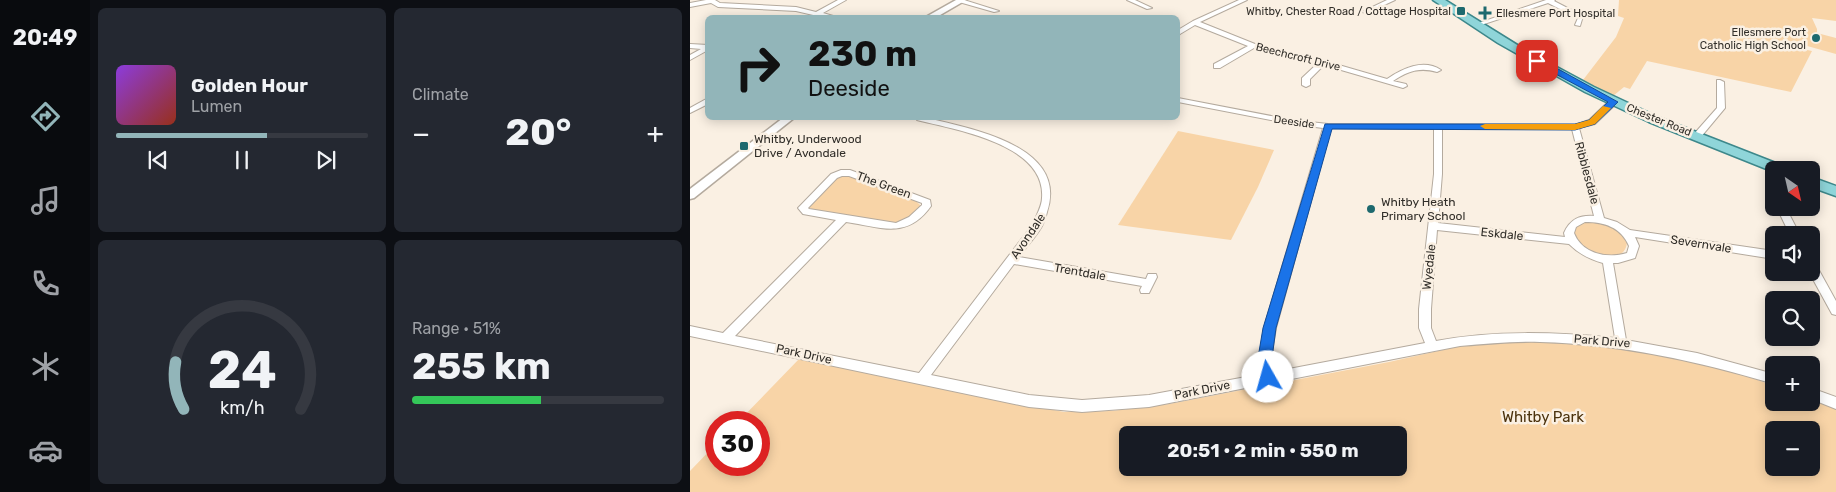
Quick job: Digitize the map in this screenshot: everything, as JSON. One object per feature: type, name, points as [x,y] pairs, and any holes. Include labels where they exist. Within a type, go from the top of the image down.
[{"type":"main road","name":"Chester Road","points":[[1438,0],[1476,25],[1613,102],[1765,164]]},
{"type":"main road","points":[[1820,186],[1836,192]]},
{"type":"street","points":[[690,4],[710,0],[718,5],[826,15]]},
{"type":"street","points":[[818,13],[843,0]]},
{"type":"street","points":[[934,15],[962,0],[996,12]]},
{"type":"street","points":[[1130,0],[1149,8]]},
{"type":"street","points":[[1180,32],[1195,22],[1244,0]]},
{"type":"street","points":[[1364,12],[1392,0]]},
{"type":"street","points":[[1476,25],[1550,1],[1581,17],[1578,25]]},
{"type":"street","name":"Beechcroft Drive","points":[[1195,22],[1253,46],[1323,62],[1403,86]]},
{"type":"street","points":[[690,46],[705,47]]},
{"type":"street","points":[[1226,70],[1216,65],[1253,46]]},
{"type":"street","points":[[690,58],[705,49]]},
{"type":"street","points":[[1296,79],[1305,83],[1323,62]]},
{"type":"street","points":[[1388,81],[1408,68],[1435,68]]},
{"type":"street","points":[[1697,136],[1721,108],[1720,82]]},
{"type":"street","name":"Deeside","points":[[1180,100],[1292,122],[1328,126],[1575,127],[1592,122],[1613,102]]},
{"type":"street","points":[[690,111],[705,102]]},
{"type":"street","points":[[690,195],[786,120]]},
{"type":"street","name":"Avondale","points":[[922,378],[1038,225],[1046,209],[1048,191],[1045,176],[1036,163],[1023,153],[982,136],[927,120]]},
{"type":"street","points":[[1268,377],[1265,358],[1270,328],[1328,126]]},
{"type":"street","name":"Wyedale","points":[[1432,346],[1425,328],[1425,309],[1438,174],[1438,126]]},
{"type":"street","name":"Ribblesdale","points":[[1575,127],[1600,219]]},
{"type":"street","name":"The Green","points":[[842,173],[850,173],[927,202],[926,206],[910,222],[904,225],[896,226],[844,218],[806,212],[803,208],[834,176],[842,173]]},
{"type":"street","points":[[726,337],[844,218]]},
{"type":"street","points":[[1600,219],[1575,221],[1569,227],[1568,234],[1571,241],[1585,253],[1608,261],[1624,259],[1631,255],[1634,246],[1628,233]]},
{"type":"street","name":"Severnvale","points":[[1600,219],[1628,233],[1765,254]]},
{"type":"street","name":"Eskdale","points":[[1433,226],[1571,241]]},
{"type":"street","name":"Trentdale","points":[[1012,260],[1148,284]]},
{"type":"street","points":[[1608,261],[1621,342]]},
{"type":"street","points":[[1819,281],[1836,311]]},
{"type":"street","name":"Park Drive","points":[[690,331],[1029,401],[1082,406],[1149,401],[1432,346],[1493,337],[1552,337],[1621,342],[1686,354],[1765,376]]},
{"type":"street","points":[[1820,397],[1836,403]]},
{"type":"green space","points":[[1619,0],[1836,0],[1836,21],[1812,18],[1817,33],[1836,38],[1836,54],[1800,44],[1798,48],[1812,51],[1791,92],[1647,61],[1630,89],[1624,87],[1613,96],[1583,80],[1616,37],[1624,18],[1618,16]]},
{"type":"green space","points":[[1178,131],[1274,150],[1258,187],[1231,240],[1118,225]]},
{"type":"green space","points":[[850,176],[915,200],[922,207],[911,218],[900,224],[814,210],[808,207],[835,179]]},
{"type":"green space","points":[[1588,221],[1606,224],[1620,233],[1627,243],[1624,251],[1610,257],[1592,252],[1584,246],[1573,233],[1575,227]]},
{"type":"green space","name":"Whitby Park","points":[[1517,341],[1583,345],[1647,353],[1711,366],[1742,375],[1765,383],[1765,411],[1820,411],[1820,403],[1836,409],[1836,492],[690,492],[690,471],[705,455],[705,476],[770,476],[770,411],[749,411],[799,359],[1064,412],[1111,411],[1169,404],[1389,362],[1469,344]]},
{"type":"slow traffic","points":[[1485,126],[1575,127],[1592,122],[1606,108]]},
{"type":"place","name":"Whitby, Chester Road / Cottage Hospital","points":[[1461,11]]},
{"type":"place","name":"Ellesmere Port Hospital","points":[[1485,13]]},
{"type":"place","name":"Ellesmere Port Catholic High School","points":[[1816,38]]},
{"type":"place","name":"Whitby, Underwood Drive / Avondale","points":[[744,146]]},
{"type":"place","name":"Whitby Heath Primary School","points":[[1371,209]]},
{"type":"route","points":[[1268,377],[1265,358],[1266,343],[1328,126],[1575,127],[1592,122],[1613,102],[1537,61]]}]
